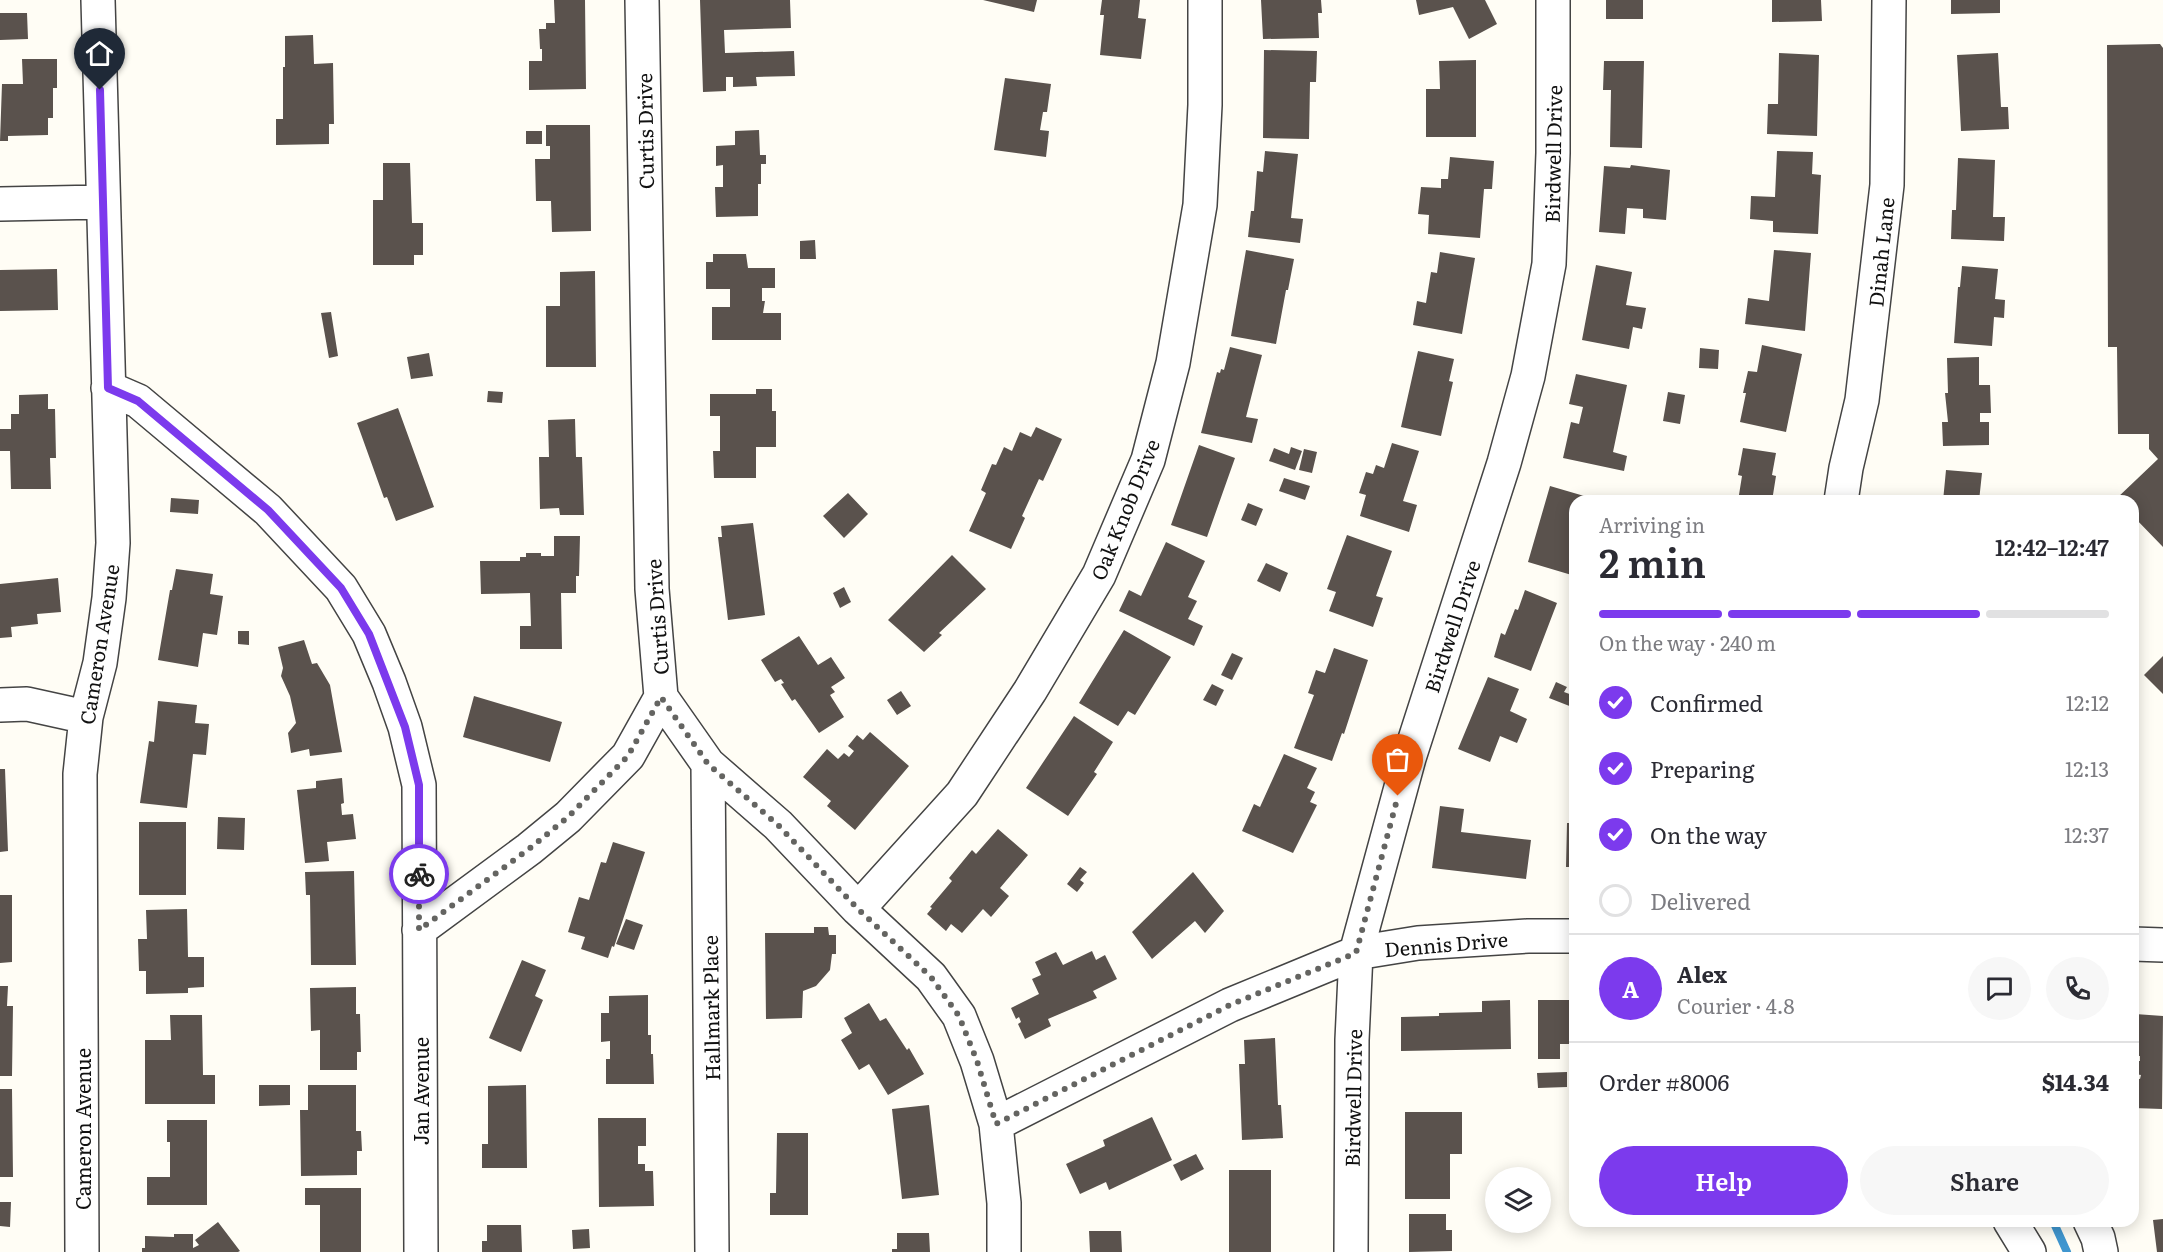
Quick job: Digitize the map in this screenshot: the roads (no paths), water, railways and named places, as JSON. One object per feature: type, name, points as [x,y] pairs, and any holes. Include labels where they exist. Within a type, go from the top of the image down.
[{"type":"street","name":"Cameron Avenue","points":[[82,1252],[80,774],[86,717],[100,663],[109,598],[113,543],[98,0]]},
{"type":"street","name":"Curtis Drive","points":[[642,0],[652,589],[661,697],[708,764],[778,825],[858,909],[931,977],[959,1016],[977,1061],[996,1124],[1004,1203],[1004,1252]]},
{"type":"street","name":"Oak Knob Drive","points":[[858,909],[962,794],[1030,691],[1099,575],[1148,460],[1173,363],[1200,205],[1205,105],[1205,0]]},
{"type":"street","name":"Birdwell Drive","points":[[1351,1252],[1352,1040],[1356,953],[1409,758],[1504,463],[1528,376],[1549,264],[1553,153],[1553,0]]},
{"type":"street","name":"Dinah Lane","points":[[1842,495],[1862,400],[1887,185],[1889,0]]},
{"type":"street","points":[[0,204],[102,202]]},
{"type":"street","name":"Jan Avenue","points":[[108,388],[138,401],[268,510],[341,588],[369,634],[405,727],[419,785],[421,1252]]},
{"type":"street","points":[[419,930],[529,849],[568,817],[628,756],[661,697]]},
{"type":"street","points":[[0,705],[27,704],[86,717]]},
{"type":"street","name":"Hallmark Place","points":[[708,764],[712,1252]]},
{"type":"street","name":"Dennis Drive","points":[[996,1124],[1230,1005],[1356,953],[1418,943],[1528,936],[1569,936]]},
{"type":"street","points":[[2139,944],[2163,945]]},
{"type":"street","points":[[2013,1227],[2028,1252]]},
{"type":"street","points":[[2093,1227],[2101,1252]]},
{"type":"waterway","points":[[2056,1227],[2067,1252]]}]
